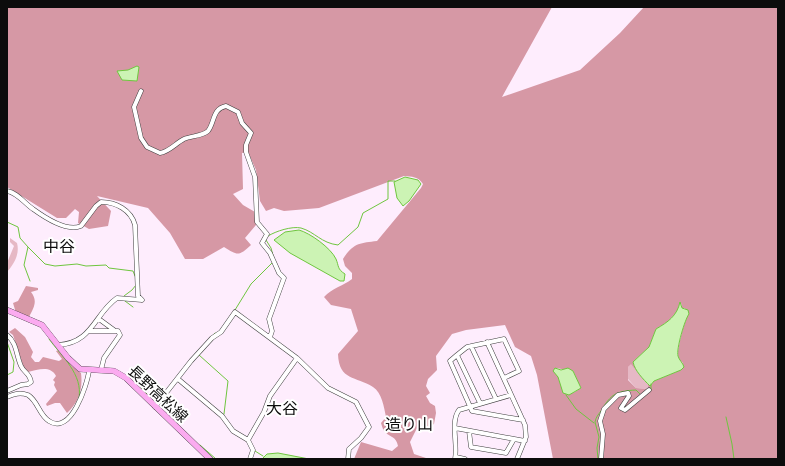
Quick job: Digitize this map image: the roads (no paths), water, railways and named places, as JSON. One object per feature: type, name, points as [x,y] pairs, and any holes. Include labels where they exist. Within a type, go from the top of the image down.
[{"type":"main road","points":[[7,310],[42,325],[77,367],[89,371]]},
{"type":"main road","name":"長野高松線","points":[[89,371],[116,371],[126,378],[156,405],[210,459]]},
{"type":"street","points":[[141,91],[134,107],[141,138],[147,147],[160,153],[167,151],[183,139],[207,132],[214,117],[221,107],[226,106],[238,112],[242,122],[251,133],[246,145],[246,152],[255,177],[257,222],[267,234],[262,243],[270,253],[279,273],[284,278],[269,319],[272,332],[270,338]]},
{"type":"street","points":[[7,191],[19,197],[31,208],[44,216],[71,228],[81,226],[96,206],[101,202],[113,203],[131,215],[135,225],[138,296],[142,300],[115,299],[90,331],[74,342],[58,344]]},
{"type":"street","points":[[156,405],[212,338],[221,332],[235,312],[297,358],[328,388],[358,404],[369,427],[361,438],[349,449],[348,459]]},
{"type":"street","points":[[99,319],[118,332],[119,337],[104,358],[101,370]]},
{"type":"street","points":[[90,331],[114,330]]},
{"type":"street","points":[[7,335],[12,339],[21,366],[29,374],[31,382],[7,391]]},
{"type":"street","points":[[504,378],[519,371],[504,339],[471,346],[450,361],[472,411],[523,420]]},
{"type":"street","points":[[487,342],[523,420],[526,430],[525,441],[517,459]]},
{"type":"street","points":[[471,346],[496,399]]},
{"type":"street","points":[[457,355],[480,403]]},
{"type":"street","points":[[248,440],[264,412],[270,396],[297,358]]},
{"type":"street","points":[[7,397],[20,393],[30,396],[48,420],[52,423],[60,423],[70,416],[82,398],[89,371]]},
{"type":"street","points":[[178,379],[222,416],[233,431],[248,440],[252,450],[250,459]]},
{"type":"street","points":[[601,459],[603,431],[600,421],[606,405],[618,395],[628,393],[629,396],[621,406],[623,410],[649,390]]},
{"type":"street","points":[[465,459],[456,458],[457,449],[455,416],[459,410],[470,405],[511,395]]},
{"type":"street","points":[[455,428],[525,441]]},
{"type":"street","points":[[469,431],[471,447],[506,453],[514,439]]},
{"type":"waterway","points":[[268,236],[284,229],[301,228],[327,242],[338,245],[358,227],[363,213],[388,199],[388,181],[395,181]]},
{"type":"waterway","points":[[7,222],[18,227],[20,238],[28,247],[24,265],[30,281]]},
{"type":"waterway","points":[[266,240],[271,248],[274,259]]},
{"type":"waterway","points":[[28,247],[45,264],[55,266],[77,264],[86,266],[106,265],[109,268],[133,271],[135,276]]},
{"type":"waterway","points":[[235,310],[251,284],[273,262]]},
{"type":"waterway","points":[[124,296],[136,285]]},
{"type":"waterway","points":[[125,301],[133,307]]},
{"type":"waterway","points":[[210,338],[215,333]]},
{"type":"waterway","points":[[49,339],[75,374],[78,381],[79,398]]},
{"type":"waterway","points":[[7,342],[14,362],[13,372],[7,375]]},
{"type":"waterway","points":[[199,355],[228,381],[224,414]]},
{"type":"waterway","points":[[651,384],[651,390]]},
{"type":"waterway","points":[[141,388],[149,396]]},
{"type":"waterway","points":[[598,459],[597,448],[599,437],[595,422],[598,415],[611,397],[615,394],[624,391],[636,390],[641,395]]},
{"type":"waterway","points":[[566,395],[576,409],[594,423]]},
{"type":"waterway","points":[[726,417],[734,459]]},
{"type":"waterway","points":[[200,445],[216,459]]},
{"type":"waterway","points":[[255,451],[263,456]]},
{"type":"district","name":"中谷","points":[[59,246]]},
{"type":"district","name":"大谷","points":[[282,408]]},
{"type":"district","name":"造り山","points":[[409,424]]}]
